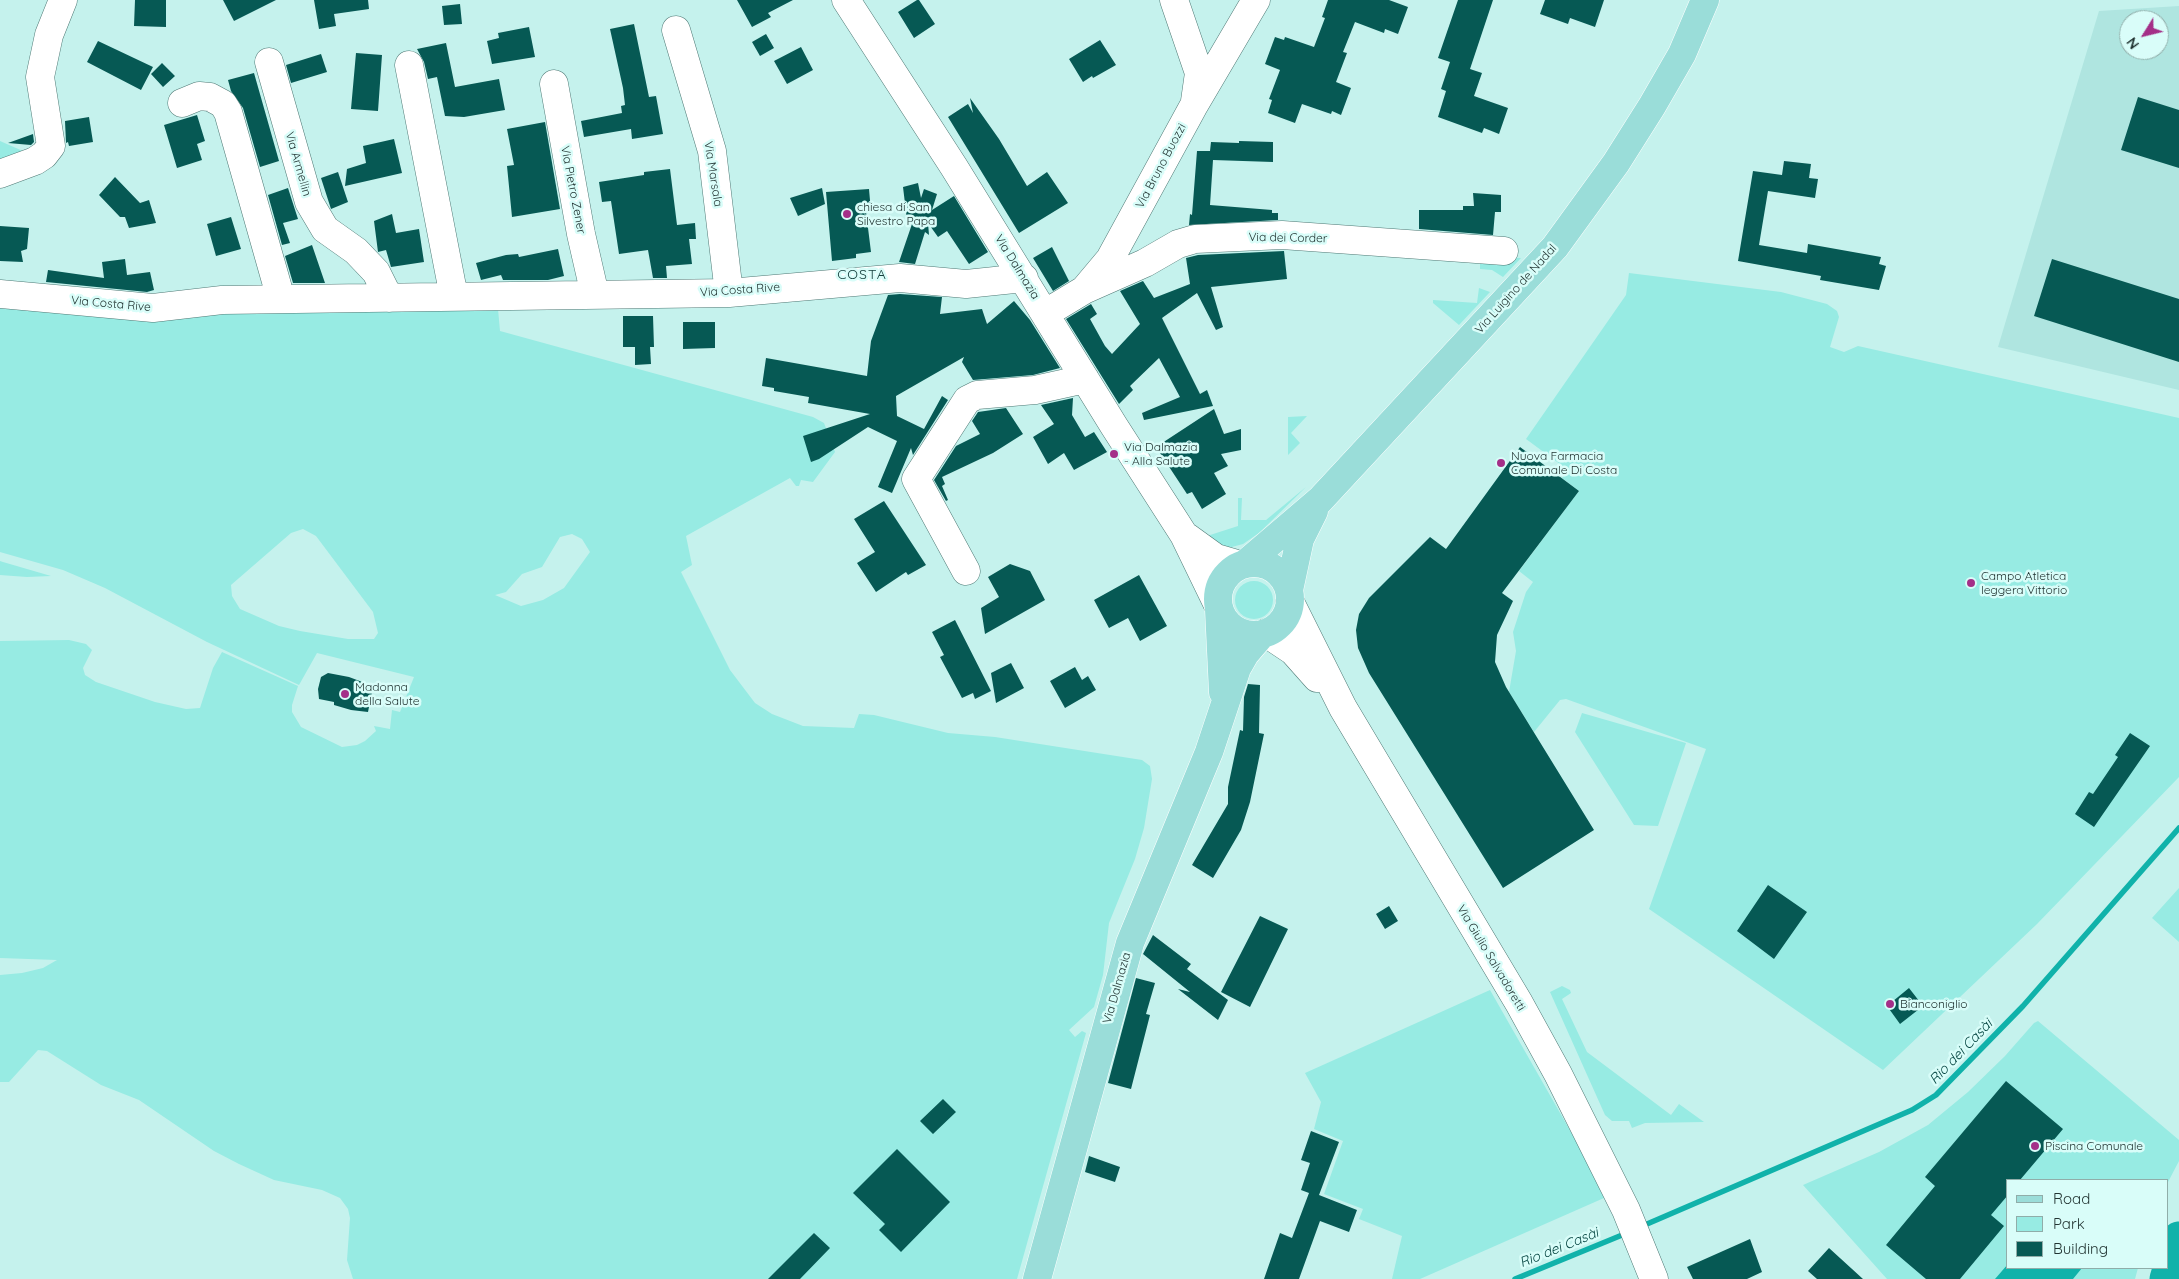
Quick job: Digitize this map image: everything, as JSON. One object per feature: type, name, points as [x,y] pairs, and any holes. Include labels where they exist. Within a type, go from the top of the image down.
[{"type":"main road","name":"Via Luigino de Nadal","points":[[1242,564],[1320,500],[1555,247],[1616,163],[1652,106],[1682,54],[1705,0]]},
{"type":"main road","name":"Via Luigino de Nadal","points":[[1289,596],[1300,539],[1320,500]]},
{"type":"main road","points":[[1256,563],[1267,565],[1277,571],[1289,596],[1282,621],[1264,634],[1251,635],[1231,627],[1218,606],[1218,591],[1223,580],[1230,571],[1242,564],[1256,563]]},
{"type":"main road","name":"Via Dalmazia","points":[[1218,606],[1224,706]]},
{"type":"main road","name":"Via Dalmazia","points":[[1037,1279],[1130,943],[1209,752],[1237,668],[1245,654],[1264,634]]},
{"type":"street","points":[[0,174],[35,161],[44,155],[51,146],[40,78],[49,35],[63,0]]},
{"type":"street","points":[[1174,0],[1199,73],[1198,92],[1193,107]]},
{"type":"street","name":"Via Bruno Buozzi","points":[[1046,313],[1084,290],[1103,270],[1193,107],[1256,0]]},
{"type":"street","name":"Via Dalmazia","points":[[856,3],[1085,379],[1184,535],[1218,606]]},
{"type":"street","name":"Via Marsala","points":[[676,30],[712,151],[729,293]]},
{"type":"street","points":[[1185,31],[1196,43],[1206,48],[1216,47],[1234,37]]},
{"type":"street","name":"Via Armellin","points":[[269,62],[309,202],[325,229],[356,251],[376,272],[389,298]]},
{"type":"street","points":[[409,65],[454,297]]},
{"type":"street","name":"Via Pietro Zener","points":[[554,84],[581,234],[595,295]]},
{"type":"street","points":[[182,103],[199,96],[210,97],[223,104],[228,112],[281,299]]},
{"type":"street","points":[[1125,233],[1131,246],[1140,254],[1145,255],[1164,251]]},
{"type":"street","name":"Via dei Corder","points":[[1084,290],[1145,263],[1164,251],[1195,239],[1282,235],[1504,251]]},
{"type":"street","name":"Via Costa Rive","points":[[0,294],[153,308],[222,300],[729,293],[900,278],[966,284],[1024,278]]},
{"type":"street","points":[[966,571],[916,479],[967,400],[977,395],[1035,390],[1085,379]]},
{"type":"street","name":"Via Dalmazia","points":[[1184,535],[1225,563],[1242,564]]},
{"type":"street","name":"Via Giulio Salvadoretti","points":[[1289,596],[1343,708],[1519,1003],[1599,1153],[1640,1242],[1654,1279]]},
{"type":"street","name":"Via Giulio Salvadoretti","points":[[1264,634],[1303,661],[1343,708]]},
{"type":"shaded area","points":[[2179,6],[2179,390],[1998,347],[2099,11]]},
{"type":"shaded area","points":[[2006,1266],[2006,1269],[2081,1269],[2073,1279],[1995,1279]]},
{"type":"green space","points":[[0,141],[32,155],[0,168]]},
{"type":"green space","points":[[1480,256],[1521,258],[1503,277],[1492,270],[1480,269]]},
{"type":"green space","name":"Campo Atletica leggera Vittorio","points":[[1629,273],[1781,292],[1827,304],[1837,311],[1839,317],[1830,347],[1844,352],[1858,346],[2179,418],[2179,777],[2037,924],[1883,1070],[1649,909],[1706,749],[1566,699],[1560,700],[1534,732],[1509,692],[1516,651],[1513,632],[1526,592],[1533,582],[1519,571],[1579,491],[1562,478],[1568,470],[1526,439],[1626,295]]},
{"type":"green space","points":[[1479,288],[1490,292],[1459,325],[1433,303],[1433,300],[1477,303]]},
{"type":"green space","points":[[0,300],[498,309],[500,331],[813,417],[824,423],[835,452],[813,482],[801,480],[799,486],[796,486],[790,478],[686,536],[692,565],[681,572],[730,670],[755,703],[772,714],[803,726],[854,728],[859,714],[874,715],[948,733],[995,737],[1142,760],[1150,766],[1152,779],[1144,828],[1135,859],[1109,923],[1103,975],[1094,1007],[1069,1030],[1075,1037],[1082,1031],[1086,1033],[1017,1279],[353,1279],[347,1260],[350,1218],[348,1209],[340,1198],[322,1190],[274,1180],[239,1164],[214,1151],[139,1100],[101,1085],[47,1051],[38,1050],[9,1082],[0,1082],[0,975],[22,973],[43,968],[57,960],[0,958],[0,641],[69,640],[86,644],[92,650],[83,668],[85,675],[96,682],[155,702],[186,709],[200,708],[213,668],[222,652],[298,686],[292,705],[292,712],[301,727],[342,747],[357,745],[365,741],[376,731],[374,726],[390,729],[392,710],[400,712],[414,677],[317,653],[299,685],[207,642],[105,588],[63,570],[0,552]],"holes":[[[303,529],[316,536],[373,612],[378,633],[374,639],[348,639],[300,631],[279,626],[240,609],[232,596],[231,585],[291,533]],[[572,534],[582,539],[590,552],[564,588],[543,600],[521,606],[495,595],[506,592],[522,574],[542,567],[560,537]]]},
{"type":"green space","points":[[1307,416],[1291,433],[1300,443],[1288,455],[1288,417]]},
{"type":"green space","points":[[1306,487],[1259,533],[1243,544],[1228,548],[1222,547],[1207,536],[1238,526],[1238,498],[1242,498],[1241,520],[1266,520]]},
{"type":"green space","points":[[0,561],[51,576],[0,575]]},
{"type":"green space","points":[[1254,581],[1261,582],[1267,587],[1272,593],[1272,607],[1267,613],[1261,618],[1254,619],[1247,618],[1241,613],[1236,607],[1235,600],[1236,593],[1241,587],[1247,582]]},
{"type":"green space","points":[[1582,713],[1686,743],[1658,826],[1634,825],[1575,732]]},
{"type":"green space","points":[[2179,888],[2179,942],[2152,918]]},
{"type":"green space","points":[[1562,986],[1570,990],[1571,993],[1562,999],[1587,1052],[1671,1115],[1679,1104],[1704,1122],[1645,1123],[1632,1128],[1629,1121],[1612,1121],[1605,1115],[1550,992]]},
{"type":"green space","points":[[1490,990],[1584,1155],[1604,1198],[1420,1279],[1392,1279],[1402,1236],[1359,1219],[1363,1209],[1324,1194],[1343,1141],[1314,1129],[1321,1102],[1305,1073]]},
{"type":"green space","name":"Piscina Comunale","points":[[2038,1021],[2179,1140],[2179,1161],[2169,1180],[2006,1179],[2006,1269],[2138,1269],[2135,1279],[1887,1279],[1803,1185],[1879,1152],[1928,1125],[1968,1092],[2005,1056],[2034,1023]]},
{"type":"building","points":[[135,0],[166,0],[166,27],[134,26]]},
{"type":"building","points":[[223,0],[276,0],[234,21]]},
{"type":"building","points":[[314,0],[368,0],[369,9],[334,14],[336,26],[319,29]]},
{"type":"building","points":[[737,0],[793,0],[768,13],[771,17],[752,27]]},
{"type":"building","points":[[919,0],[935,24],[914,38],[898,12]]},
{"type":"building","points":[[1328,0],[1389,0],[1408,7],[1398,34],[1385,29],[1384,33],[1355,22],[1343,52],[1347,53],[1336,82],[1351,88],[1341,115],[1332,111],[1331,114],[1302,104],[1295,123],[1268,113],[1272,100],[1269,99],[1280,70],[1265,64],[1275,37],[1284,40],[1285,37],[1314,47],[1325,18],[1322,17]]},
{"type":"building","points":[[1458,0],[1493,0],[1470,69],[1482,73],[1474,96],[1508,108],[1499,134],[1484,128],[1482,133],[1438,117],[1446,91],[1441,89],[1450,62],[1438,58]]},
{"type":"building","points":[[1545,0],[1604,0],[1595,27],[1570,18],[1568,24],[1540,14]]},
{"type":"building","points":[[460,4],[462,24],[444,25],[442,6]]},
{"type":"building","points":[[634,24],[649,97],[656,96],[663,134],[632,139],[631,129],[584,137],[581,121],[622,113],[621,106],[625,105],[623,88],[610,29]]},
{"type":"building","points":[[529,27],[535,57],[492,64],[487,41],[499,38],[498,33]]},
{"type":"building","points":[[766,34],[774,48],[760,56],[752,42]]},
{"type":"building","points":[[1100,40],[1116,65],[1083,82],[1069,59]]},
{"type":"building","points":[[98,41],[153,67],[141,90],[87,62]]},
{"type":"building","points":[[446,43],[455,87],[499,79],[505,110],[464,117],[445,116],[437,77],[428,79],[424,62],[417,49]]},
{"type":"building","points":[[801,47],[813,70],[787,84],[774,61]]},
{"type":"building","points":[[356,53],[382,55],[378,111],[351,109]]},
{"type":"building","points":[[321,54],[327,72],[291,83],[286,65]]},
{"type":"building","points":[[162,63],[175,76],[163,87],[151,74]]},
{"type":"building","points":[[254,73],[279,161],[260,167],[243,108],[231,91],[228,80]]},
{"type":"building","points":[[2138,97],[2179,110],[2179,168],[2121,150]]},
{"type":"building","points":[[970,98],[999,139],[1027,186],[1047,172],[1068,203],[1019,233],[948,117],[968,104],[973,113]]},
{"type":"building","points":[[197,115],[205,141],[197,144],[202,160],[177,168],[164,125]]},
{"type":"building","points":[[89,117],[93,142],[69,146],[68,142],[66,143],[65,121]]},
{"type":"building","points":[[545,122],[560,209],[512,217],[507,166],[514,165],[507,129]]},
{"type":"building","points":[[33,134],[34,142],[31,145],[8,143]]},
{"type":"building","points":[[394,139],[402,173],[345,186],[347,169],[366,163],[363,146]]},
{"type":"building","points":[[1239,141],[1273,142],[1273,162],[1213,160],[1210,205],[1272,210],[1272,213],[1278,213],[1278,220],[1189,225],[1190,214],[1192,215],[1197,151],[1210,151],[1211,142],[1239,143]]},
{"type":"building","points":[[1784,161],[1811,164],[1809,178],[1818,179],[1815,198],[1768,191],[1759,245],[1807,253],[1808,244],[1881,257],[1879,264],[1886,266],[1879,290],[1820,280],[1821,276],[1738,261],[1753,171],[1782,175]]},
{"type":"building","points":[[670,169],[677,225],[695,223],[696,239],[689,239],[692,264],[666,266],[667,278],[653,278],[648,250],[619,254],[611,201],[602,202],[599,182],[644,175],[644,172]]},
{"type":"building","points":[[338,172],[348,202],[331,209],[321,178]]},
{"type":"building","points":[[115,177],[140,203],[149,200],[156,223],[129,228],[125,217],[120,217],[99,195]]},
{"type":"building","points":[[918,183],[921,198],[924,189],[937,194],[932,210],[954,196],[988,252],[969,264],[947,231],[938,237],[928,223],[929,235],[925,232],[915,264],[899,262],[912,224],[907,220],[903,187]]},
{"type":"building","points":[[288,188],[298,219],[283,223],[290,243],[282,245],[268,195]]},
{"type":"building","points":[[822,188],[825,204],[798,216],[790,198]]},
{"type":"building","name":"chiesa di San Silvestro Papa","points":[[869,189],[871,212],[866,212],[871,252],[856,254],[856,258],[832,261],[826,192]]},
{"type":"building","points":[[1473,193],[1501,195],[1501,212],[1495,212],[1493,235],[1419,229],[1419,210],[1463,210],[1463,206],[1474,206]]},
{"type":"building","points":[[392,214],[396,233],[419,229],[424,262],[391,267],[386,250],[378,252],[374,221]]},
{"type":"building","points":[[231,217],[241,249],[216,256],[207,224]]},
{"type":"building","points":[[0,226],[29,228],[27,249],[21,251],[23,262],[0,261]]},
{"type":"building","points":[[312,245],[325,283],[293,283],[285,256]]},
{"type":"building","points":[[1052,247],[1069,281],[1053,291],[1033,258]]},
{"type":"building","points":[[558,249],[564,276],[548,280],[503,280],[501,275],[481,280],[476,263],[506,255],[518,254],[519,257]]},
{"type":"building","points":[[1284,251],[1287,279],[1211,287],[1223,327],[1216,330],[1197,293],[1162,318],[1200,394],[1207,390],[1213,406],[1144,420],[1142,413],[1180,397],[1159,358],[1130,386],[1133,390],[1119,404],[1066,319],[1091,304],[1097,314],[1090,319],[1105,346],[1112,354],[1140,324],[1120,291],[1143,281],[1154,298],[1190,284],[1186,258],[1198,255]]},
{"type":"building","points":[[125,259],[127,275],[150,272],[154,290],[147,292],[46,282],[48,270],[104,278],[102,262]]},
{"type":"building","points":[[2052,259],[2179,299],[2179,362],[2034,316]]},
{"type":"building","points":[[888,295],[942,297],[940,314],[982,309],[987,324],[1014,301],[1030,320],[1060,368],[1033,375],[973,380],[962,362],[964,357],[896,396],[897,416],[924,429],[942,396],[948,400],[913,455],[911,448],[892,493],[878,487],[897,441],[868,427],[819,459],[811,462],[803,436],[870,414],[808,403],[809,397],[774,391],[774,388],[762,386],[766,358],[867,376],[871,341]]},
{"type":"building","points":[[623,316],[653,316],[654,347],[650,347],[651,364],[635,365],[635,347],[623,347]]},
{"type":"building","points":[[683,322],[715,322],[715,348],[683,349]]},
{"type":"building","points":[[1073,398],[1072,415],[1085,437],[1094,432],[1107,452],[1074,470],[1064,453],[1048,464],[1033,437],[1054,424],[1041,405]]},
{"type":"building","points":[[1006,408],[1023,434],[993,453],[942,477],[945,484],[942,486],[948,500],[946,501],[934,480],[956,446],[980,434],[972,421],[978,412]]},
{"type":"building","points":[[1214,409],[1224,434],[1241,429],[1241,450],[1221,454],[1228,466],[1214,473],[1226,494],[1202,509],[1192,492],[1187,494],[1156,447]]},
{"type":"building","points":[[1520,447],[1579,491],[1502,593],[1513,601],[1497,635],[1495,662],[1506,687],[1594,830],[1503,888],[1369,673],[1358,648],[1356,630],[1359,614],[1369,598],[1430,537],[1446,549]]},
{"type":"building","points":[[884,501],[926,565],[908,575],[906,572],[876,592],[857,563],[875,552],[854,519]]},
{"type":"building","points":[[1010,564],[1030,571],[1045,600],[985,634],[981,608],[999,597],[988,577]]},
{"type":"building","points":[[1139,575],[1167,626],[1140,641],[1128,618],[1109,628],[1094,600]]},
{"type":"building","points":[[955,620],[991,691],[975,699],[973,693],[962,698],[940,657],[944,655],[932,632]]},
{"type":"building","points":[[1011,663],[1024,688],[996,703],[991,673]]},
{"type":"building","points":[[1075,667],[1082,680],[1088,676],[1096,690],[1065,708],[1050,681]]},
{"type":"building","name":"Madonna della Salute","points":[[328,673],[349,677],[373,686],[368,712],[351,710],[334,705],[334,702],[319,699],[318,689],[321,677]]},
{"type":"building","points":[[1248,684],[1260,685],[1259,733],[1264,734],[1250,802],[1241,830],[1213,878],[1192,865],[1228,804],[1228,787],[1240,730],[1243,731],[1244,697]]},
{"type":"building","points":[[2130,733],[2150,746],[2094,827],[2075,814],[2089,792],[2093,794],[2118,757],[2115,755]]},
{"type":"building","points":[[1768,885],[1807,912],[1774,959],[1737,931]]},
{"type":"building","points":[[1389,906],[1398,921],[1385,929],[1376,914]]},
{"type":"building","points":[[1260,916],[1288,929],[1250,1007],[1221,992]]},
{"type":"building","points":[[1153,935],[1191,964],[1187,969],[1228,1000],[1218,1020],[1178,989],[1190,992],[1143,954]]},
{"type":"building","points":[[1136,978],[1155,983],[1146,1014],[1150,1015],[1131,1089],[1108,1083]]},
{"type":"building","points":[[1909,988],[1923,1006],[1900,1024],[1887,1006]]},
{"type":"building","points":[[2006,1081],[2063,1129],[2021,1179],[2006,1179],[2006,1197],[1991,1215],[2004,1226],[1960,1279],[1926,1279],[1886,1245],[1935,1186],[1925,1177]]},
{"type":"building","points":[[943,1099],[956,1112],[933,1134],[920,1121]]},
{"type":"building","points":[[1311,1131],[1339,1142],[1319,1195],[1357,1210],[1349,1232],[1320,1221],[1299,1279],[1264,1279],[1280,1233],[1292,1238],[1309,1193],[1301,1190],[1310,1163],[1301,1160]]},
{"type":"building","points":[[897,1149],[950,1202],[901,1252],[879,1230],[885,1224],[853,1193]]},
{"type":"building","points":[[1089,1156],[1120,1167],[1115,1182],[1085,1172]]},
{"type":"building","points":[[814,1233],[830,1248],[800,1279],[768,1279]]},
{"type":"building","points":[[1750,1239],[1762,1272],[1747,1279],[1693,1279],[1687,1267]]},
{"type":"building","points":[[1829,1248],[1863,1279],[1817,1279],[1808,1271]]},
{"type":"waterway","name":"Rio dei Casài","points":[[1640,1227],[1912,1110],[1936,1095],[2023,1006],[2179,828]]},
{"type":"waterway","name":"Rio dei Casài","points":[[1515,1279],[1627,1233]]},
{"type":"waterway","points":[[2167,1279],[2179,1239]]},
{"type":"place","name":"chiesa di San Silvestro Papa","points":[[847,214]]},
{"type":"place","name":"Via Dalmazia - Alla Salute","points":[[1114,454]]},
{"type":"place","name":"Nuova Farmacia Comunale Di Costa","points":[[1501,463]]},
{"type":"place","name":"Campo Atletica leggera Vittorio","points":[[1971,583]]},
{"type":"place","name":"Madonna della Salute","points":[[345,694]]},
{"type":"place","name":"Bianconiglio","points":[[1890,1004]]},
{"type":"place","name":"Piscina Comunale","points":[[2035,1146]]},
{"type":"district","name":"COSTA","points":[[862,275]]}]
